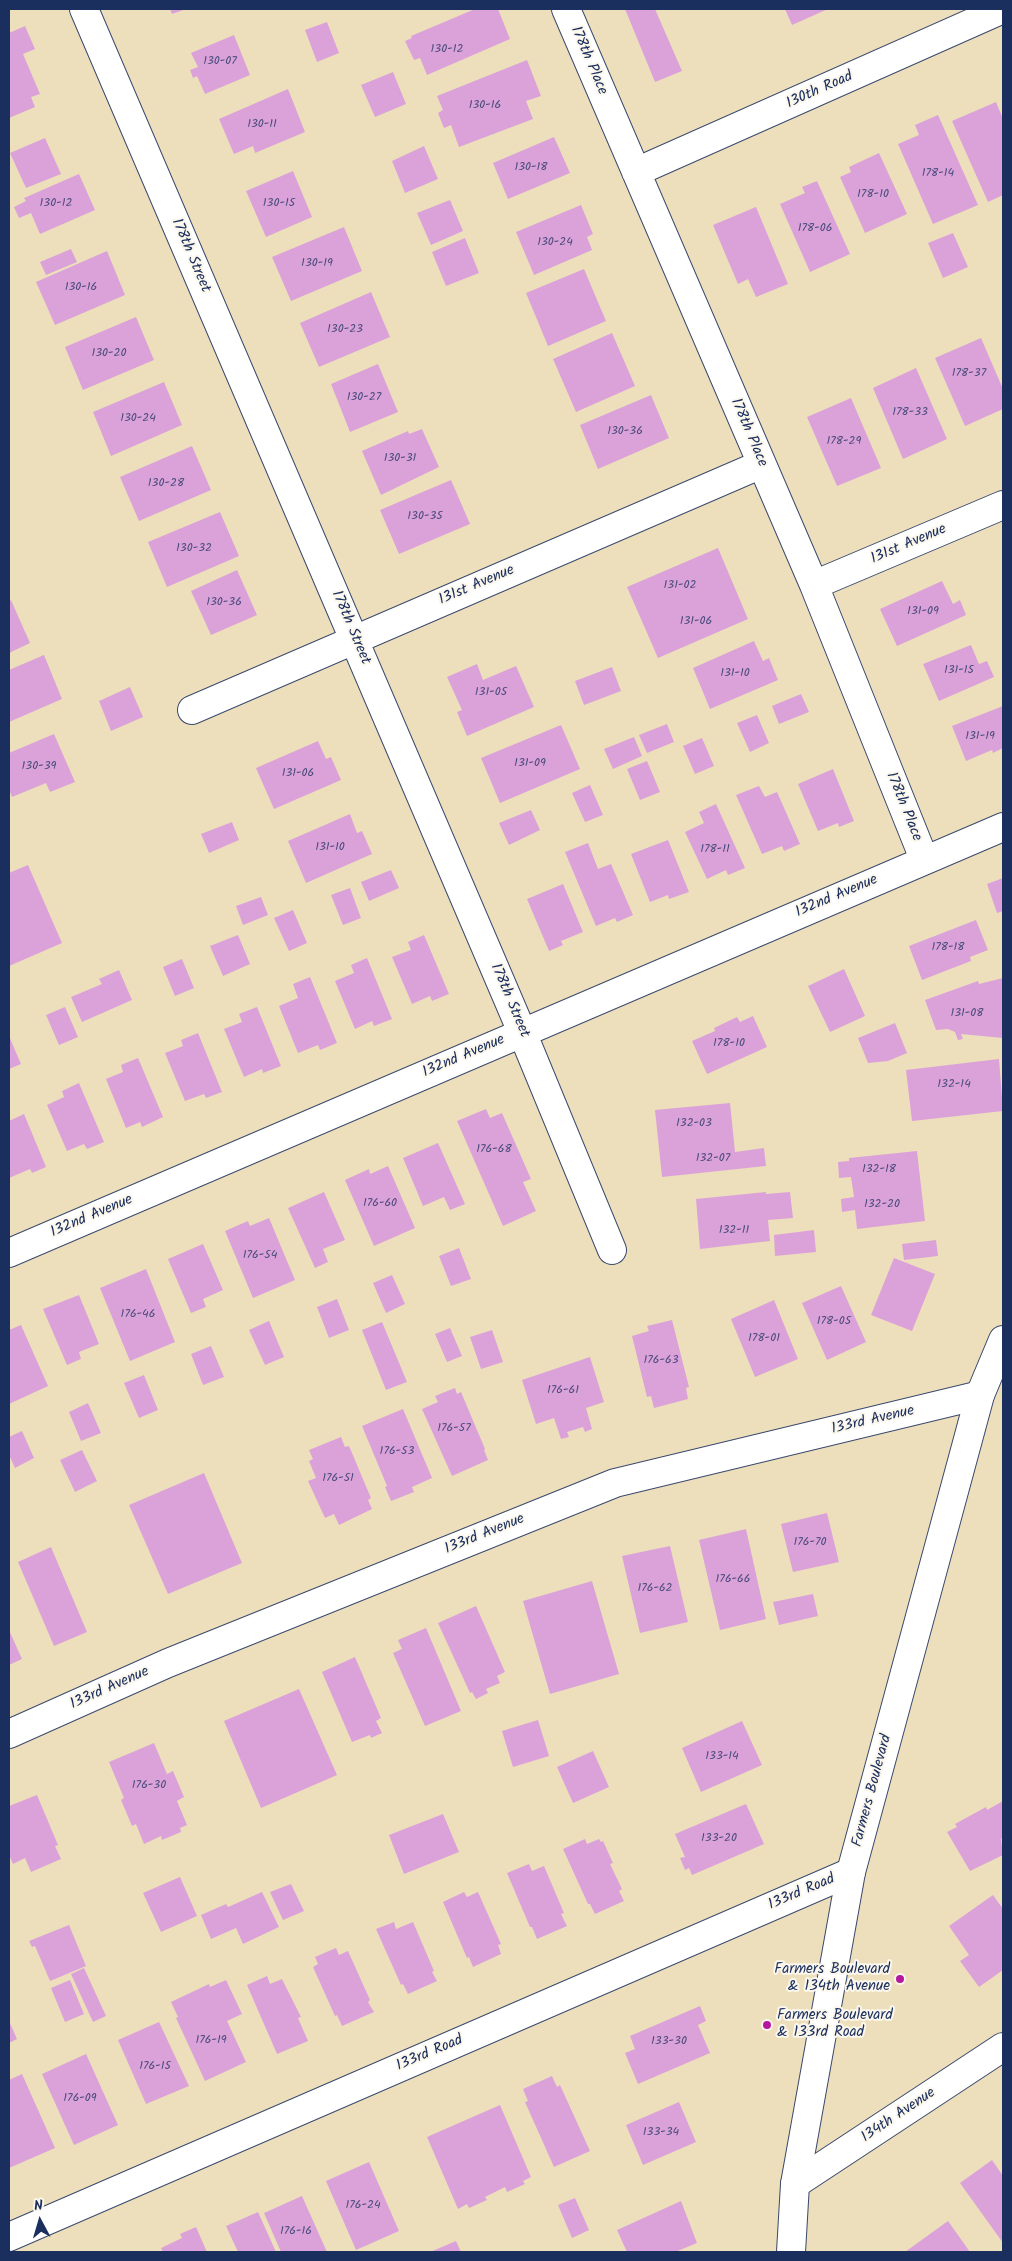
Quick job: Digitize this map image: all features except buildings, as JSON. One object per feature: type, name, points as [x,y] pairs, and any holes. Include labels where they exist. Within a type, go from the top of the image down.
[{"type":"street","name":"178th Street","points":[[84,9],[522,1032],[612,1250]]},
{"type":"street","name":"178th Place","points":[[566,9],[814,585],[924,859]]},
{"type":"street","name":"130th Road","points":[[636,172],[1003,9]]},
{"type":"street","name":"131st Avenue","points":[[192,710],[762,464]]},
{"type":"street","name":"131st Avenue","points":[[814,585],[1003,505]]},
{"type":"street","name":"132nd Avenue","points":[[9,1253],[924,859],[1003,827]]},
{"type":"street","name":"Farmers Boulevard","points":[[791,2252],[795,2184],[852,1872],[980,1395],[1003,1340]]},
{"type":"street","name":"133rd Avenue","points":[[9,1734],[168,1663],[615,1483],[980,1395]]},
{"type":"street","name":"133rd Road","points":[[9,2237],[852,1872]]},
{"type":"street","name":"134th Avenue","points":[[795,2184],[1003,2048]]},
{"type":"place","name":"Farmers Boulevard & 134th Avenue","points":[[900,1979]]},
{"type":"place","name":"Farmers Boulevard & 133rd Road","points":[[767,2025]]}]
